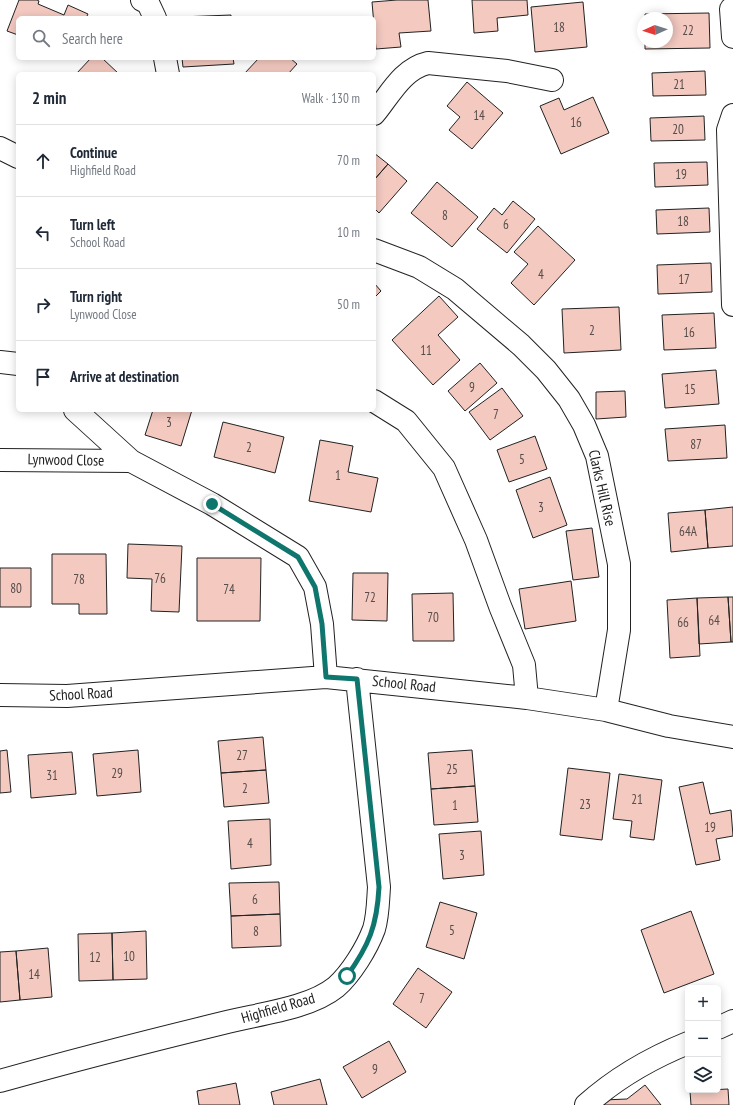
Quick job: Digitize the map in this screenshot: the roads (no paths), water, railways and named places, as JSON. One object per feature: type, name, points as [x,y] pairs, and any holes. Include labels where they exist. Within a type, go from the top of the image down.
[{"type":"street","points":[[142,0],[148,3],[154,16]]},
{"type":"street","points":[[731,9],[733,37]]},
{"type":"street","points":[[165,60],[168,72]]},
{"type":"street","points":[[376,112],[406,73],[416,66],[428,63],[507,71],[552,80]]},
{"type":"street","points":[[733,115],[728,130],[733,305]]},
{"type":"street","points":[[0,148],[16,156]]},
{"type":"street","name":"Clarks Hill Rise","points":[[376,251],[419,267],[455,289],[521,345],[546,370],[569,399],[584,425],[597,456],[619,564],[619,630],[606,710]]},
{"type":"street","points":[[376,402],[406,421],[444,468],[476,540],[500,606],[524,665],[527,698]]},
{"type":"street","name":"Lynwood Close","points":[[77,412],[131,461],[212,504],[298,557],[315,587],[322,624],[326,677]]},
{"type":"street","name":"Lynwood Close","points":[[0,460],[131,461]]},
{"type":"street","name":"School Road","points":[[0,695],[67,696],[326,677],[357,679],[527,698],[606,710],[669,726],[733,737]]},
{"type":"street","name":"Highfield Road","points":[[0,1081],[158,1039],[300,1004],[335,988],[347,976],[374,930],[378,909],[379,887],[357,679]]},
{"type":"street","points":[[721,1027],[733,1021]]},
{"type":"street","points":[[586,1105],[606,1088],[660,1055],[685,1044]]}]
